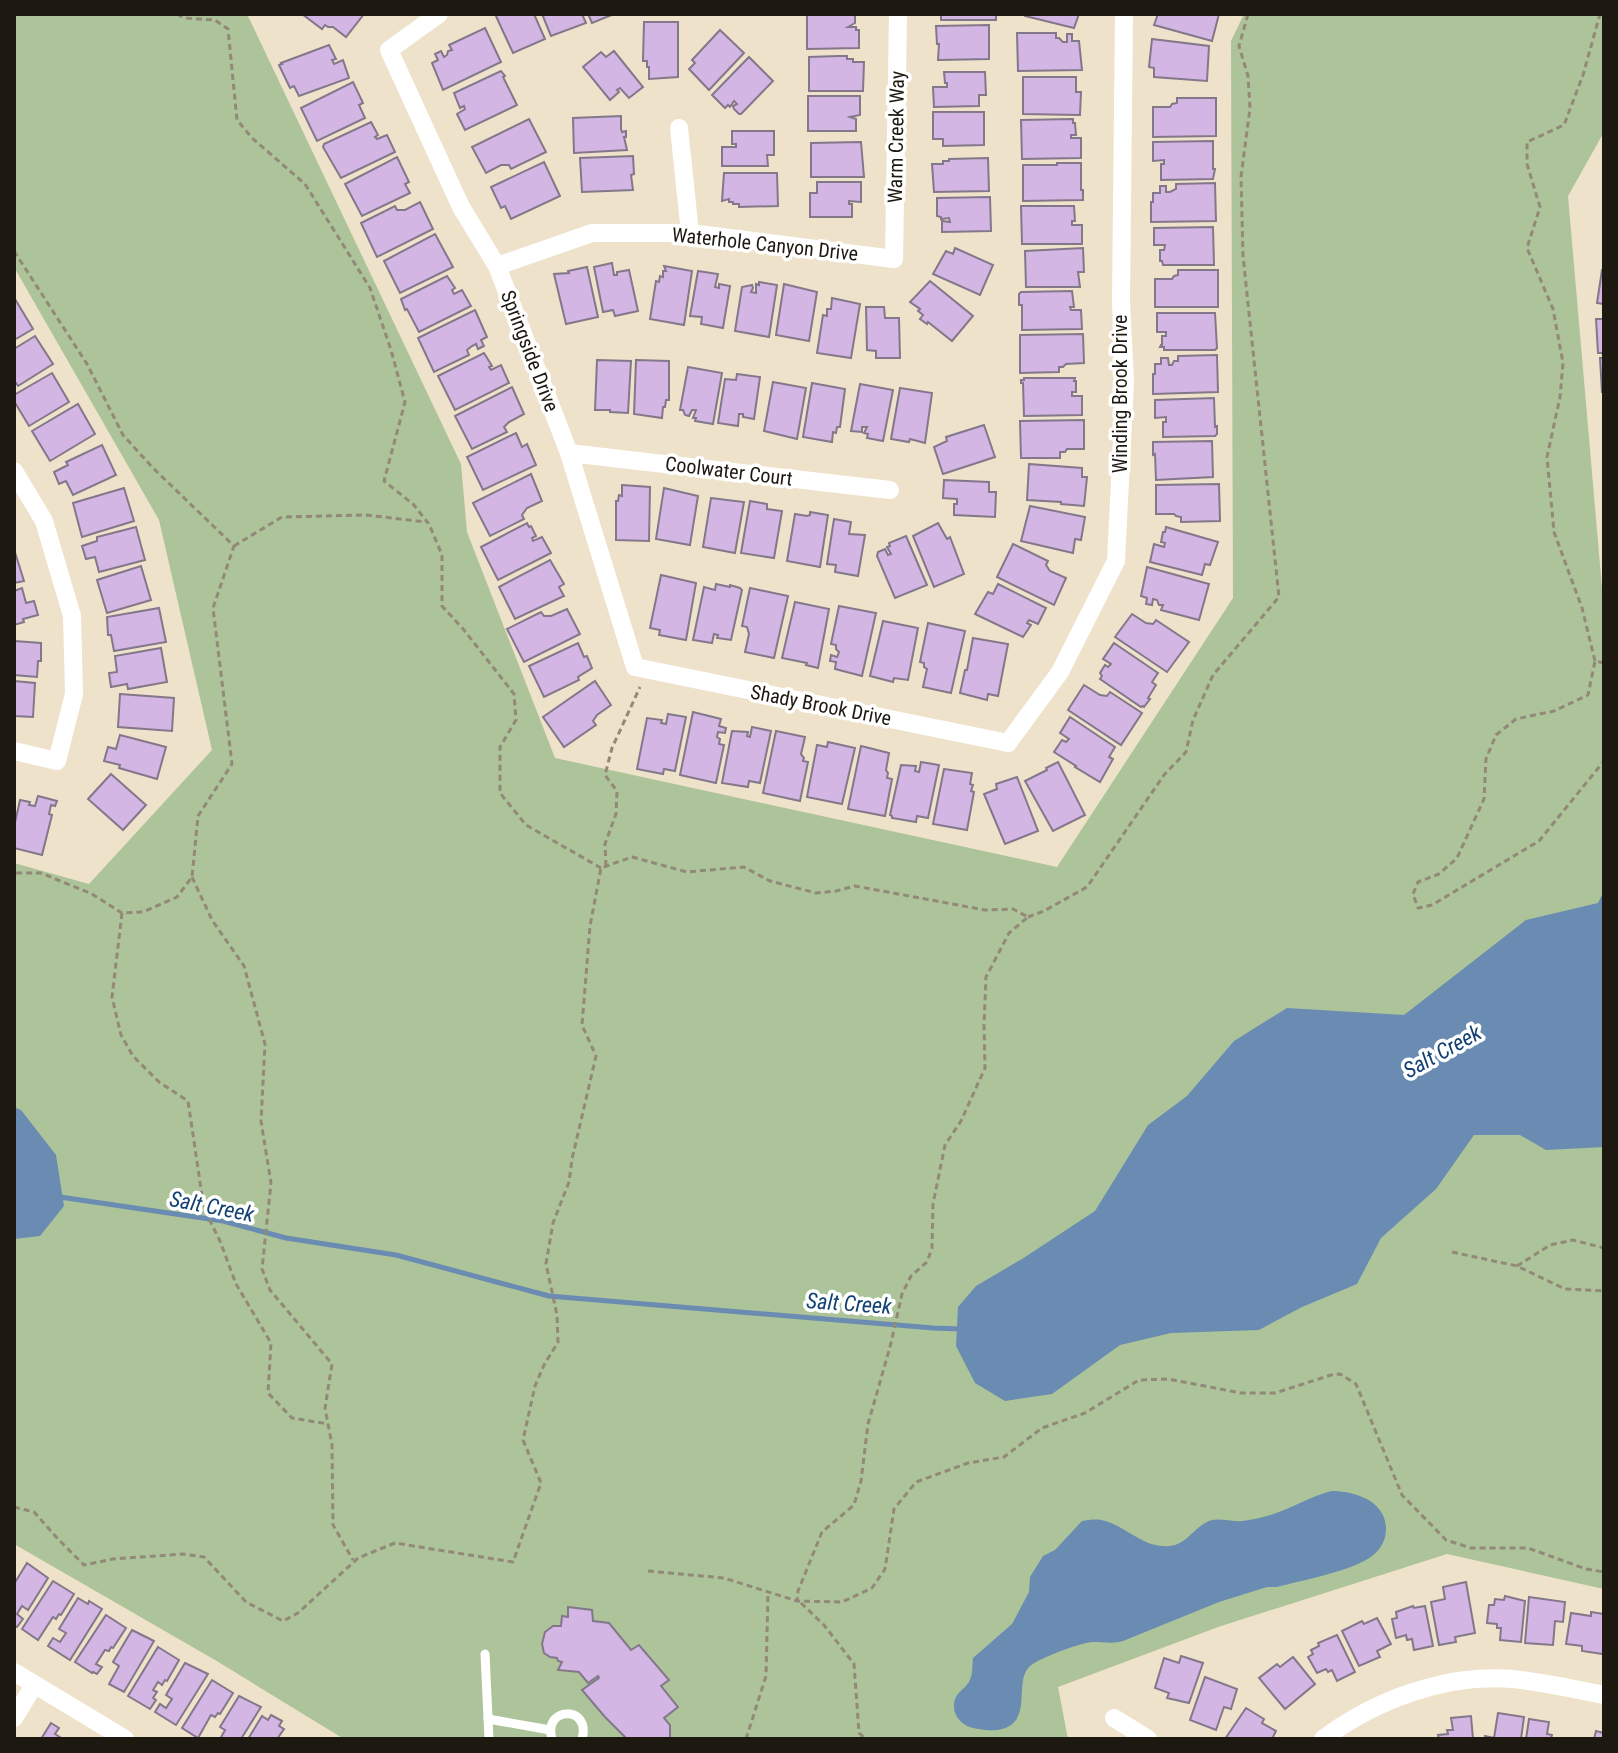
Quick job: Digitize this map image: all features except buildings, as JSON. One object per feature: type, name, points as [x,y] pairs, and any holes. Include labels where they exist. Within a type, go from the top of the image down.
[{"type":"street","name":"Springside Drive","points":[[439,14],[389,50],[461,207],[497,266],[569,453],[642,668]]},
{"type":"street","name":"Warm Creek Way","points":[[894,259],[898,14]]},
{"type":"street","name":"Winding Brook Drive","points":[[1008,743],[1060,672],[1116,561],[1125,382],[1121,302],[1124,14]]},
{"type":"street","points":[[679,128],[690,233]]},
{"type":"street","name":"Waterhole Canyon Drive","points":[[497,266],[592,233],[690,233],[894,259]]},
{"type":"street","name":"Coolwater Court","points":[[569,453],[890,490]]},
{"type":"street","points":[[14,471],[44,521],[72,616],[74,694],[57,761],[14,751]]},
{"type":"street","name":"Shady Brook Drive","points":[[642,668],[1008,743]]},
{"type":"street","points":[[14,1672],[125,1739]]},
{"type":"street","points":[[1323,1739],[1346,1722],[1380,1704],[1424,1689],[1464,1681],[1511,1679],[1604,1695]]},
{"type":"street","points":[[14,1718],[34,1685]]},
{"type":"street","points":[[1114,1718],[1148,1739]]},
{"type":"lane","points":[[485,1654],[489,1739]]},
{"type":"lane","points":[[488,1719],[551,1735],[553,1720],[569,1713],[583,1723],[582,1739]]},
{"type":"path","points":[[177,14],[184,18],[215,20],[228,29],[237,120],[252,138],[305,184],[370,288],[405,402],[384,481],[413,504],[428,523],[442,555],[442,606],[514,694],[516,720],[500,747],[500,793],[526,825],[604,867],[632,857],[687,872],[744,867],[770,881],[816,893],[855,886],[985,910],[1013,909],[1028,917]]},
{"type":"path","points":[[797,1600],[822,1532],[854,1505],[861,1481],[868,1424],[902,1294],[911,1276],[927,1262],[932,1248],[933,1204],[945,1145],[961,1121],[985,1068],[986,977],[1009,933],[1028,917],[1087,887],[1164,775],[1186,752],[1193,720],[1213,675],[1279,597],[1243,256],[1241,177],[1250,108],[1248,76],[1239,46],[1248,14]]},
{"type":"path","points":[[1600,14],[1583,75],[1564,125],[1527,142],[1527,164],[1540,207],[1527,248],[1553,309],[1563,363],[1560,397],[1547,457],[1554,532],[1582,608],[1595,661],[1588,695],[1554,711],[1516,719],[1496,735],[1486,759],[1484,799],[1457,858],[1439,874],[1418,882],[1413,894],[1418,908],[1432,905],[1539,841],[1604,761]]},
{"type":"path","points":[[14,251],[87,364],[123,435],[234,546]]},
{"type":"path","points":[[353,1560],[333,1525],[332,1445],[325,1408],[332,1364],[270,1290],[262,1269],[271,1183],[261,1121],[265,1044],[244,966],[212,920],[192,877],[198,816],[232,764],[213,608],[234,546],[282,517],[366,515],[428,523]]},
{"type":"path","points":[[1595,661],[1604,663]]},
{"type":"path","points":[[14,1507],[34,1512],[84,1565],[113,1559],[183,1554],[204,1557],[246,1602],[283,1621],[298,1613],[358,1558],[395,1543],[513,1562],[541,1483],[523,1440],[535,1386],[558,1342],[557,1315],[546,1264],[553,1223],[569,1182],[596,1056],[582,1025],[590,926],[604,867],[605,844],[616,814],[617,791],[605,775],[642,668]]},
{"type":"path","points":[[14,873],[41,873],[92,894],[122,913],[143,912],[177,897],[192,877]]},
{"type":"path","points":[[122,913],[112,997],[121,1035],[133,1056],[159,1082],[188,1101],[204,1209],[236,1284],[271,1343],[268,1393],[292,1418],[328,1424]]},
{"type":"path","points":[[1517,1266],[1550,1245],[1573,1240],[1604,1248]]},
{"type":"path","points":[[1452,1252],[1517,1266],[1565,1289],[1604,1291]]},
{"type":"path","points":[[648,1571],[724,1578],[797,1600],[842,1602],[872,1588],[885,1569],[894,1509],[916,1482],[968,1463],[1004,1457],[1042,1428],[1085,1413],[1139,1380],[1168,1379],[1241,1393],[1275,1393],[1340,1374],[1356,1384],[1402,1495],[1446,1540],[1471,1548],[1528,1548],[1586,1569],[1604,1572]]},
{"type":"path","points":[[746,1739],[766,1676],[768,1592]]},
{"type":"path","points":[[797,1600],[824,1625],[854,1664],[859,1733],[866,1739]]},
{"type":"green space","points":[[14,14],[247,14],[461,464],[467,532],[555,758],[1057,867],[1233,598],[1231,41],[1244,14],[1604,14],[1604,132],[1568,196],[1604,611],[1604,1589],[1447,1554],[1221,1626],[1058,1687],[1068,1739],[344,1739],[14,1544],[14,863],[89,884],[212,750],[159,520],[14,267]]},
{"type":"water","points":[[1604,891],[1604,1147],[1546,1150],[1520,1135],[1474,1135],[1436,1189],[1381,1238],[1357,1284],[1302,1307],[1259,1330],[1171,1333],[1120,1345],[1052,1394],[1005,1401],[975,1383],[956,1346],[958,1307],[976,1286],[1095,1211],[1148,1125],[1187,1096],[1234,1041],[1287,1008],[1404,1015],[1526,920],[1598,903]]},
{"type":"water","points":[[14,1107],[21,1110],[56,1155],[64,1206],[40,1236],[14,1239]]},
{"type":"water","points":[[1331,1491],[1350,1493],[1368,1500],[1385,1519],[1386,1533],[1382,1544],[1364,1561],[1327,1574],[1267,1587],[1219,1602],[1123,1641],[1088,1643],[1042,1659],[1025,1673],[1020,1711],[1009,1726],[997,1730],[978,1729],[967,1726],[956,1715],[955,1699],[970,1679],[973,1658],[1012,1624],[1029,1592],[1030,1577],[1043,1556],[1055,1550],[1082,1521],[1101,1520],[1151,1544],[1170,1546],[1182,1542],[1212,1520],[1243,1521],[1261,1517]]},
{"type":"waterway","name":"Salt Creek","points":[[60,1197],[223,1221],[286,1238],[396,1255],[549,1296],[961,1329]]}]
